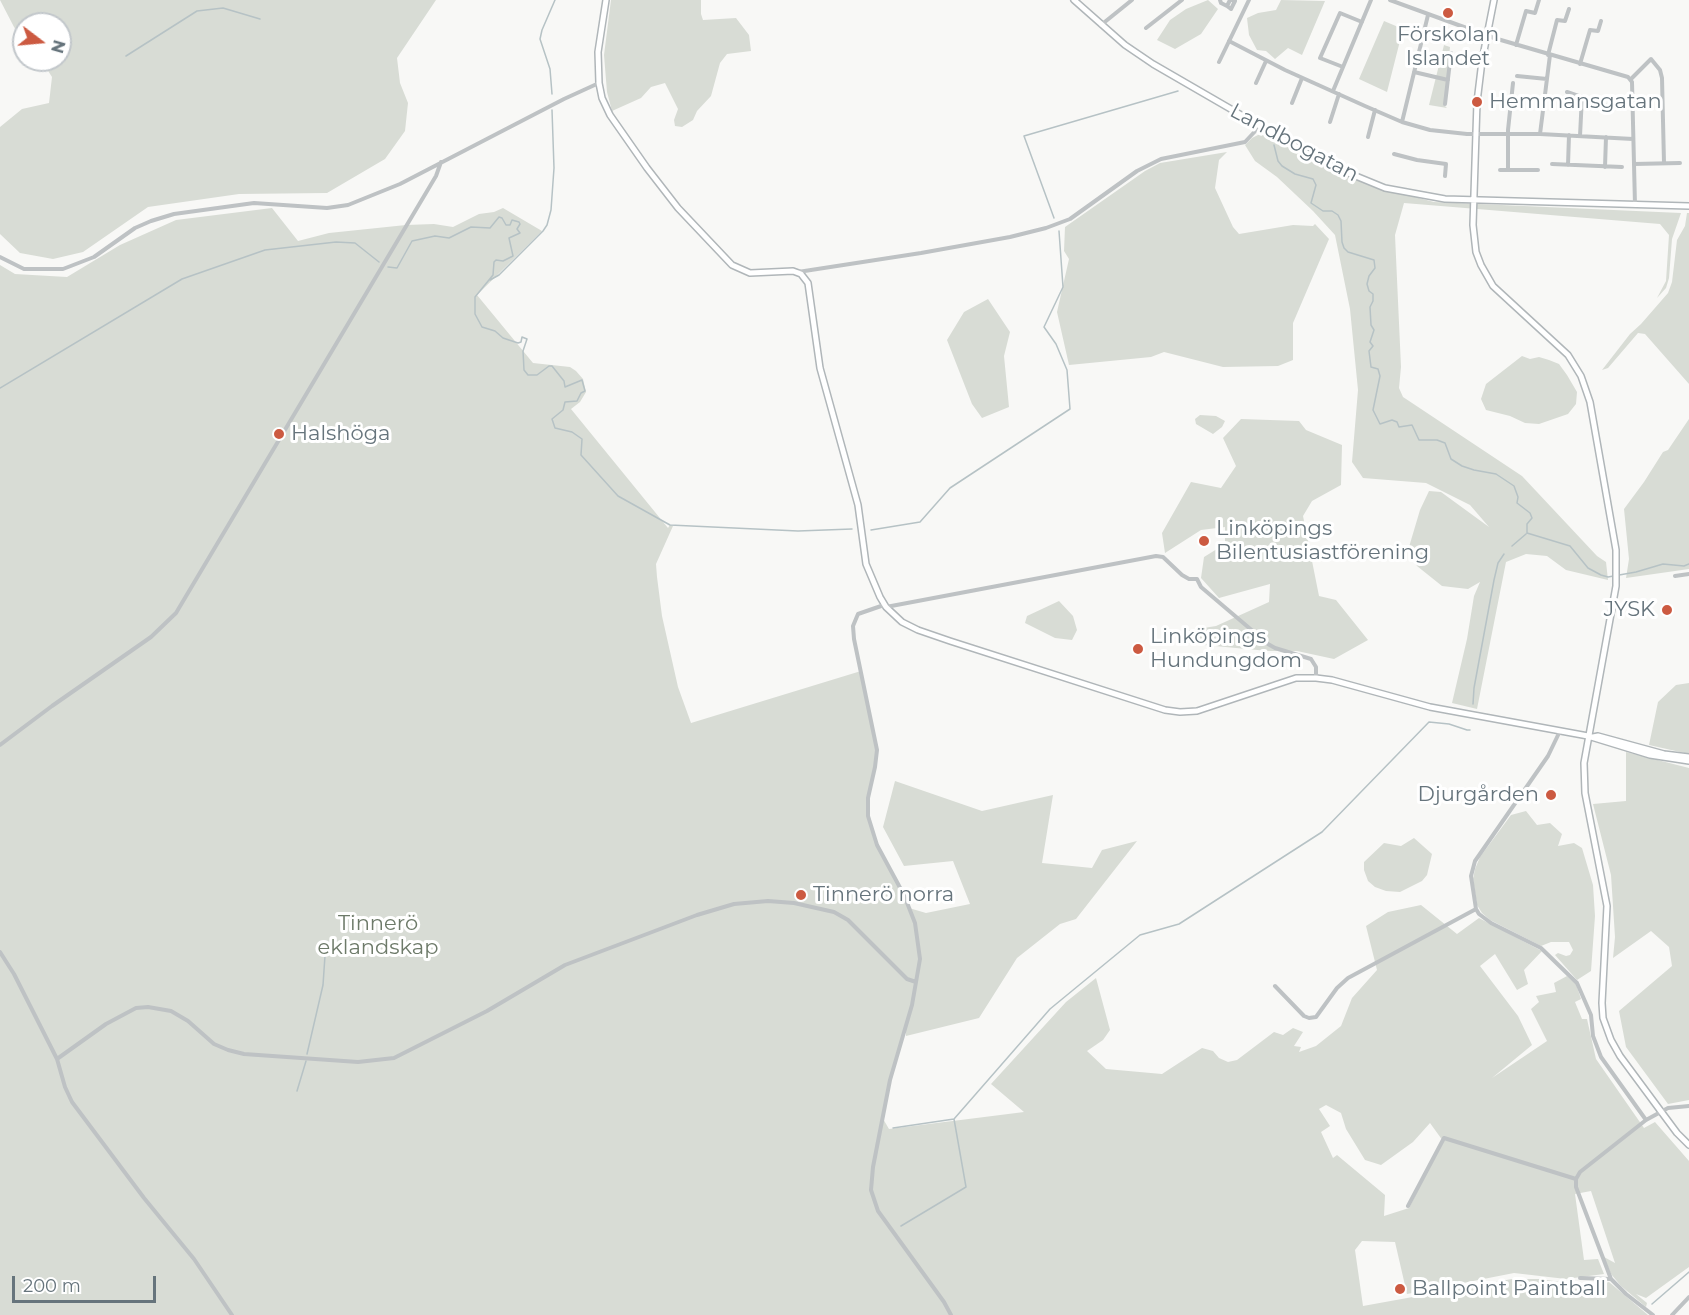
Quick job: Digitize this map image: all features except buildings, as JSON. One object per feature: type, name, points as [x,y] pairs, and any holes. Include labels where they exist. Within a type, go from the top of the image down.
[{"type":"street","points":[[606,0],[598,52],[602,98],[610,115],[647,168],[678,208],[729,262],[750,273],[788,271],[797,273],[808,283],[820,368],[858,505],[866,564],[874,587],[886,606],[902,621],[918,630],[1150,706],[1172,711],[1197,711],[1296,678],[1316,678],[1332,680],[1448,711],[1590,737],[1650,755],[1689,759]]},
{"type":"street","name":"Landbogatan","points":[[1074,0],[1101,25],[1153,64],[1324,163],[1363,181],[1422,196],[1474,200],[1689,206]]},
{"type":"street","points":[[1101,25],[1132,0]]},
{"type":"street","points":[[1220,0],[1231,9],[1235,1],[1231,0]]},
{"type":"street","points":[[1219,62],[1249,0]]},
{"type":"street","points":[[1333,92],[1371,0]]},
{"type":"street","points":[[1390,0],[1516,45],[1630,79]]},
{"type":"street","points":[[1494,0],[1479,81],[1474,238],[1480,265],[1486,276],[1502,295],[1568,355],[1587,388],[1617,567],[1584,763],[1585,793],[1607,909],[1603,1018],[1615,1047],[1661,1111],[1689,1145]]},
{"type":"street","points":[[1516,45],[1526,11],[1535,13],[1539,0]]},
{"type":"street","points":[[1146,28],[1178,1]]},
{"type":"street","points":[[1540,134],[1549,55],[1557,20],[1565,21],[1569,9]]},
{"type":"street","points":[[1342,68],[1320,58],[1340,13],[1362,22]]},
{"type":"street","points":[[1402,122],[1428,15]]},
{"type":"street","points":[[1581,63],[1590,30],[1598,31],[1601,21]]},
{"type":"street","points":[[1229,41],[1333,92],[1402,122],[1430,130],[1476,135],[1540,134],[1633,139]]},
{"type":"street","points":[[1445,104],[1451,53]]},
{"type":"street","points":[[1635,205],[1630,79],[1649,58],[1656,64],[1662,78],[1664,164]]},
{"type":"street","points":[[1256,83],[1266,61]]},
{"type":"street","points":[[1414,72],[1448,80]]},
{"type":"street","points":[[1517,76],[1547,79]]},
{"type":"street","points":[[1292,103],[1302,78]]},
{"type":"street","points":[[0,257],[24,269],[63,269],[94,257],[135,228],[160,218],[219,206],[254,203],[327,208],[348,205],[381,193],[599,83]]},
{"type":"street","points":[[1508,170],[1508,134],[1513,83]]},
{"type":"street","points":[[1568,92],[1606,106],[1632,106]]},
{"type":"street","points":[[1330,122],[1339,94]]},
{"type":"street","points":[[1581,136],[1582,96]]},
{"type":"street","points":[[1368,137],[1375,110]]},
{"type":"street","points":[[797,273],[1010,237],[1046,228],[1070,219],[1137,171],[1161,159],[1245,142],[1260,126]]},
{"type":"street","points":[[1568,165],[1569,135]]},
{"type":"street","points":[[1605,167],[1606,137]]},
{"type":"street","points":[[1394,154],[1446,164],[1445,176]]},
{"type":"street","points":[[0,745],[151,637],[176,613],[436,176],[441,162]]},
{"type":"street","points":[[1634,164],[1680,163]]},
{"type":"street","points":[[1552,164],[1622,167]]},
{"type":"street","points":[[1500,170],[1538,170]]},
{"type":"street","points":[[951,1315],[878,1211],[871,1190],[890,1080],[920,959],[915,923],[904,895],[873,835],[867,808],[877,750],[854,639],[853,626],[858,614],[886,606],[1160,556],[1166,558],[1182,575],[1189,579],[1197,579],[1201,587],[1268,644],[1311,659],[1316,667],[1316,678]]},
{"type":"street","points":[[1675,576],[1689,574]]},
{"type":"street","points":[[1560,731],[1548,756],[1474,861],[1471,876],[1476,909],[1491,923],[1541,948],[1577,983],[1591,1015],[1595,1044],[1600,1057],[1646,1120]]},
{"type":"street","points":[[57,1059],[106,1024],[136,1008],[148,1007],[171,1011],[188,1021],[214,1044],[243,1054],[358,1062],[394,1058],[487,1011],[565,965],[686,919],[734,904],[787,903],[834,912],[848,920],[907,979],[916,982]]},
{"type":"street","points":[[1275,986],[1304,1016],[1316,1017],[1337,988],[1355,974],[1476,909]]},
{"type":"street","points":[[0,952],[14,974],[57,1059],[68,1095],[82,1117],[194,1259],[232,1315]]},
{"type":"street","points":[[1653,1315],[1611,1279],[1576,1187],[1576,1179],[1580,1172],[1646,1120],[1661,1111],[1689,1106]]},
{"type":"street","points":[[1408,1206],[1444,1138],[1576,1179]]},
{"type":"street","points":[[1580,1278],[1611,1279]]},
{"type":"street","points":[[1672,1315],[1689,1297]]},
{"type":"green space","points":[[0,0],[436,0],[397,58],[400,83],[408,103],[405,131],[385,159],[327,193],[239,194],[148,207],[83,252],[53,259],[20,253],[0,234],[0,127],[22,109],[49,103],[52,77],[49,72],[72,72],[72,12],[12,12],[12,23]]},
{"type":"green space","points":[[611,0],[701,0],[703,20],[736,18],[749,35],[751,51],[727,54],[720,63],[711,96],[697,111],[693,120],[682,127],[675,126],[674,120],[678,109],[665,83],[651,87],[641,98],[612,111],[607,92],[604,55]]},
{"type":"green space","points":[[1208,0],[1218,9],[1201,34],[1175,49],[1157,40],[1170,20],[1186,9]]},
{"type":"green space","points":[[1281,0],[1325,1],[1302,55],[1288,48],[1275,59],[1266,51],[1257,50],[1249,35],[1247,18],[1258,13],[1276,10]]},
{"type":"green space","points":[[1384,21],[1403,29],[1387,92],[1359,79]]},
{"type":"green space","points":[[1444,45],[1450,47],[1444,105],[1447,108],[1429,105]]},
{"type":"green space","points":[[1264,132],[1316,161],[1366,184],[1434,202],[1681,213],[1672,239],[1669,278],[1666,288],[1657,298],[1666,281],[1669,235],[1660,224],[1404,203],[1395,235],[1401,367],[1399,388],[1403,397],[1522,476],[1597,556],[1606,562],[1608,580],[1566,570],[1547,556],[1526,554],[1506,562],[1477,709],[1452,703],[1467,639],[1474,596],[1480,582],[1468,589],[1442,586],[1417,566],[1409,547],[1420,510],[1429,491],[1441,492],[1489,527],[1470,505],[1426,483],[1363,478],[1352,462],[1358,390],[1350,309],[1335,235],[1277,177],[1255,161],[1245,145],[1252,138]]},
{"type":"green space","points":[[1227,152],[1219,160],[1215,188],[1233,227],[1239,234],[1293,225],[1313,226],[1315,224],[1329,239],[1293,323],[1293,360],[1278,366],[1223,367],[1164,352],[1151,357],[1069,365],[1057,312],[1069,259],[1064,251],[1065,227],[1160,163]]},
{"type":"green space","name":"Tinnerö eklandskap","points":[[272,208],[298,241],[329,233],[406,225],[434,224],[453,227],[479,214],[503,208],[542,231],[477,295],[533,363],[570,367],[583,379],[586,392],[580,402],[571,409],[668,528],[670,525],[673,526],[656,564],[657,577],[662,616],[678,687],[691,723],[861,671],[876,746],[876,760],[867,805],[877,846],[909,908],[926,913],[970,904],[953,861],[904,866],[883,827],[895,781],[982,811],[1053,795],[1042,863],[1092,868],[1102,850],[1137,841],[1076,919],[1060,924],[1017,958],[979,1018],[906,1036],[906,1023],[882,1117],[889,1129],[1024,1112],[991,1084],[1066,1002],[1096,978],[1110,1030],[1103,1040],[1087,1051],[1106,1069],[1162,1074],[1202,1048],[1213,1051],[1219,1058],[1228,1062],[1237,1060],[1274,1032],[1283,1035],[1293,1028],[1303,1032],[1294,1046],[1301,1047],[1299,1052],[1316,1046],[1341,1026],[1352,998],[1377,970],[1366,926],[1388,912],[1421,905],[1457,934],[1479,918],[1542,951],[1524,970],[1528,984],[1517,990],[1495,954],[1480,966],[1518,1016],[1532,1045],[1492,1078],[1547,1041],[1531,1009],[1539,1002],[1536,996],[1556,992],[1554,983],[1567,976],[1576,984],[1581,999],[1575,1002],[1582,1019],[1587,1019],[1596,1059],[1644,1128],[1655,1122],[1689,1161],[1689,1267],[1646,1298],[1636,1294],[1647,1303],[1646,1307],[1621,1286],[1611,1274],[1604,1257],[1615,1263],[1591,1191],[1575,1194],[1584,1260],[1598,1259],[1604,1274],[1566,1279],[1514,1273],[1407,1294],[1395,1242],[1362,1241],[1355,1250],[1363,1306],[1512,1279],[1539,1279],[1568,1283],[1573,1286],[1592,1286],[1609,1282],[1648,1315],[0,1315],[0,265],[15,274],[67,277],[120,245],[176,220]],"holes":[[[1326,1105],[1341,1113],[1346,1129],[1365,1160],[1381,1165],[1413,1142],[1430,1123],[1443,1141],[1409,1208],[1384,1216],[1385,1195],[1337,1155],[1333,1158],[1321,1132],[1330,1126],[1319,1109]]]},
{"type":"green space","points":[[1687,213],[1689,213],[1689,384],[1645,334],[1638,333],[1608,368],[1602,370],[1630,334],[1668,293],[1672,282],[1677,240],[1685,226]]},
{"type":"green space","points":[[988,299],[1010,332],[1004,356],[1009,407],[982,418],[972,404],[947,340],[964,312]]},
{"type":"green space","points":[[1522,356],[1530,359],[1539,357],[1559,364],[1577,392],[1576,404],[1568,414],[1539,424],[1525,423],[1510,416],[1486,410],[1481,399],[1486,384]]},
{"type":"green space","points":[[1200,415],[1216,416],[1225,421],[1222,427],[1213,434],[1196,424],[1195,419]]},
{"type":"green space","points":[[1241,419],[1299,421],[1306,430],[1342,445],[1341,485],[1312,501],[1303,516],[1319,596],[1336,600],[1368,640],[1334,659],[1297,651],[1268,651],[1183,643],[1185,631],[1216,626],[1269,602],[1270,584],[1219,598],[1201,578],[1204,557],[1225,544],[1225,527],[1201,530],[1165,553],[1162,533],[1191,482],[1221,488],[1236,466],[1223,438]]},
{"type":"green space","points":[[1689,419],[1689,569],[1626,578],[1629,559],[1624,509]]},
{"type":"green space","points":[[1059,601],[1073,616],[1077,630],[1072,640],[1055,638],[1025,623],[1027,616]]},
{"type":"green space","points":[[1689,683],[1689,754],[1649,745],[1658,702],[1676,685]]},
{"type":"green space","points":[[1626,752],[1689,768],[1689,1100],[1668,1104],[1626,1047],[1619,1011],[1672,966],[1669,947],[1651,931],[1613,958],[1615,937],[1611,875],[1593,804],[1626,801]]},
{"type":"green space","points":[[1526,811],[1537,825],[1550,823],[1562,834],[1558,846],[1574,843],[1582,848],[1593,885],[1595,916],[1591,971],[1577,980],[1555,955],[1558,953],[1570,955],[1573,950],[1569,942],[1551,942],[1541,946],[1490,920],[1477,905],[1473,879],[1480,857],[1511,815]]},
{"type":"green space","points":[[1414,838],[1432,854],[1427,875],[1422,881],[1400,892],[1386,891],[1375,887],[1368,881],[1364,862],[1384,843],[1401,846]]},
{"type":"waterway","points":[[552,94],[550,69],[540,39],[555,0]]},
{"type":"waterway","points":[[126,56],[197,11],[223,8],[260,19]]},
{"type":"waterway","points":[[1054,218],[1024,136],[1178,91]]},
{"type":"waterway","points":[[490,280],[499,275],[547,225],[551,210],[554,168],[552,110]]},
{"type":"waterway","points":[[1274,145],[1278,161],[1282,166],[1295,174],[1313,179],[1316,185],[1311,203],[1323,211],[1332,211],[1338,215],[1341,221],[1344,248],[1348,252],[1374,260],[1375,268],[1367,284],[1369,291],[1373,294],[1370,307],[1371,325],[1374,330],[1370,342],[1373,346],[1369,351],[1371,367],[1378,369],[1380,376],[1373,410],[1380,424],[1392,420],[1397,422],[1399,427],[1412,425],[1419,440],[1437,440],[1445,443],[1451,459],[1462,466],[1496,474],[1514,486],[1518,497],[1517,503],[1530,513],[1532,518],[1527,524],[1527,533],[1570,546],[1588,568],[1601,575],[1608,577],[1663,564],[1684,566],[1689,564]]},
{"type":"waterway","points":[[388,267],[397,268],[412,241],[435,236],[449,238],[471,227],[490,228],[499,217],[506,225],[510,225],[512,220],[519,222],[517,229],[520,233],[509,238],[513,256],[494,262],[493,275],[475,297],[475,314],[482,327],[495,331],[503,338],[518,343],[521,342],[522,337],[527,339],[523,351],[524,370],[528,375],[537,375],[552,366],[564,381],[565,387],[582,380],[585,391],[581,393],[577,401],[565,402],[563,410],[552,419],[555,428],[572,432],[582,439],[581,455],[618,496],[670,525],[798,531],[852,529]]},
{"type":"waterway","points":[[871,530],[920,522],[950,488],[1070,409],[1067,370],[1056,344],[1044,327],[1063,287],[1059,231]]},
{"type":"waterway","points":[[0,388],[182,279],[265,250],[336,242],[355,243],[379,262]]},
{"type":"waterway","points":[[1512,546],[1526,534]]},
{"type":"waterway","points":[[1473,704],[1494,580],[1498,563],[1504,554]]},
{"type":"waterway","points":[[901,1226],[966,1187],[954,1119],[1050,1009],[1140,935],[1179,924],[1322,832],[1429,722],[1449,724],[1470,730]]},
{"type":"waterway","points":[[307,1054],[323,985],[326,941]]},
{"type":"waterway","points":[[297,1091],[306,1061]]},
{"type":"waterway","points":[[893,1128],[954,1119]]},
{"type":"waterway","points":[[1652,1304],[1689,1272]]},
{"type":"place","name":"Förskolan Islandet","points":[[1448,13]]},
{"type":"place","name":"Hemmansgatan","points":[[1477,102]]},
{"type":"place","name":"Halshöga","points":[[279,434]]},
{"type":"place","name":"Linköpings Bilentusiastförening","points":[[1204,541]]},
{"type":"place","name":"JYSK","points":[[1667,610]]},
{"type":"place","name":"Linköpings Hundungdom","points":[[1138,649]]},
{"type":"place","name":"Djurgården","points":[[1551,795]]},
{"type":"place","name":"Tinnerö norra","points":[[801,895]]},
{"type":"place","name":"Ballpoint Paintball","points":[[1400,1289]]}]
